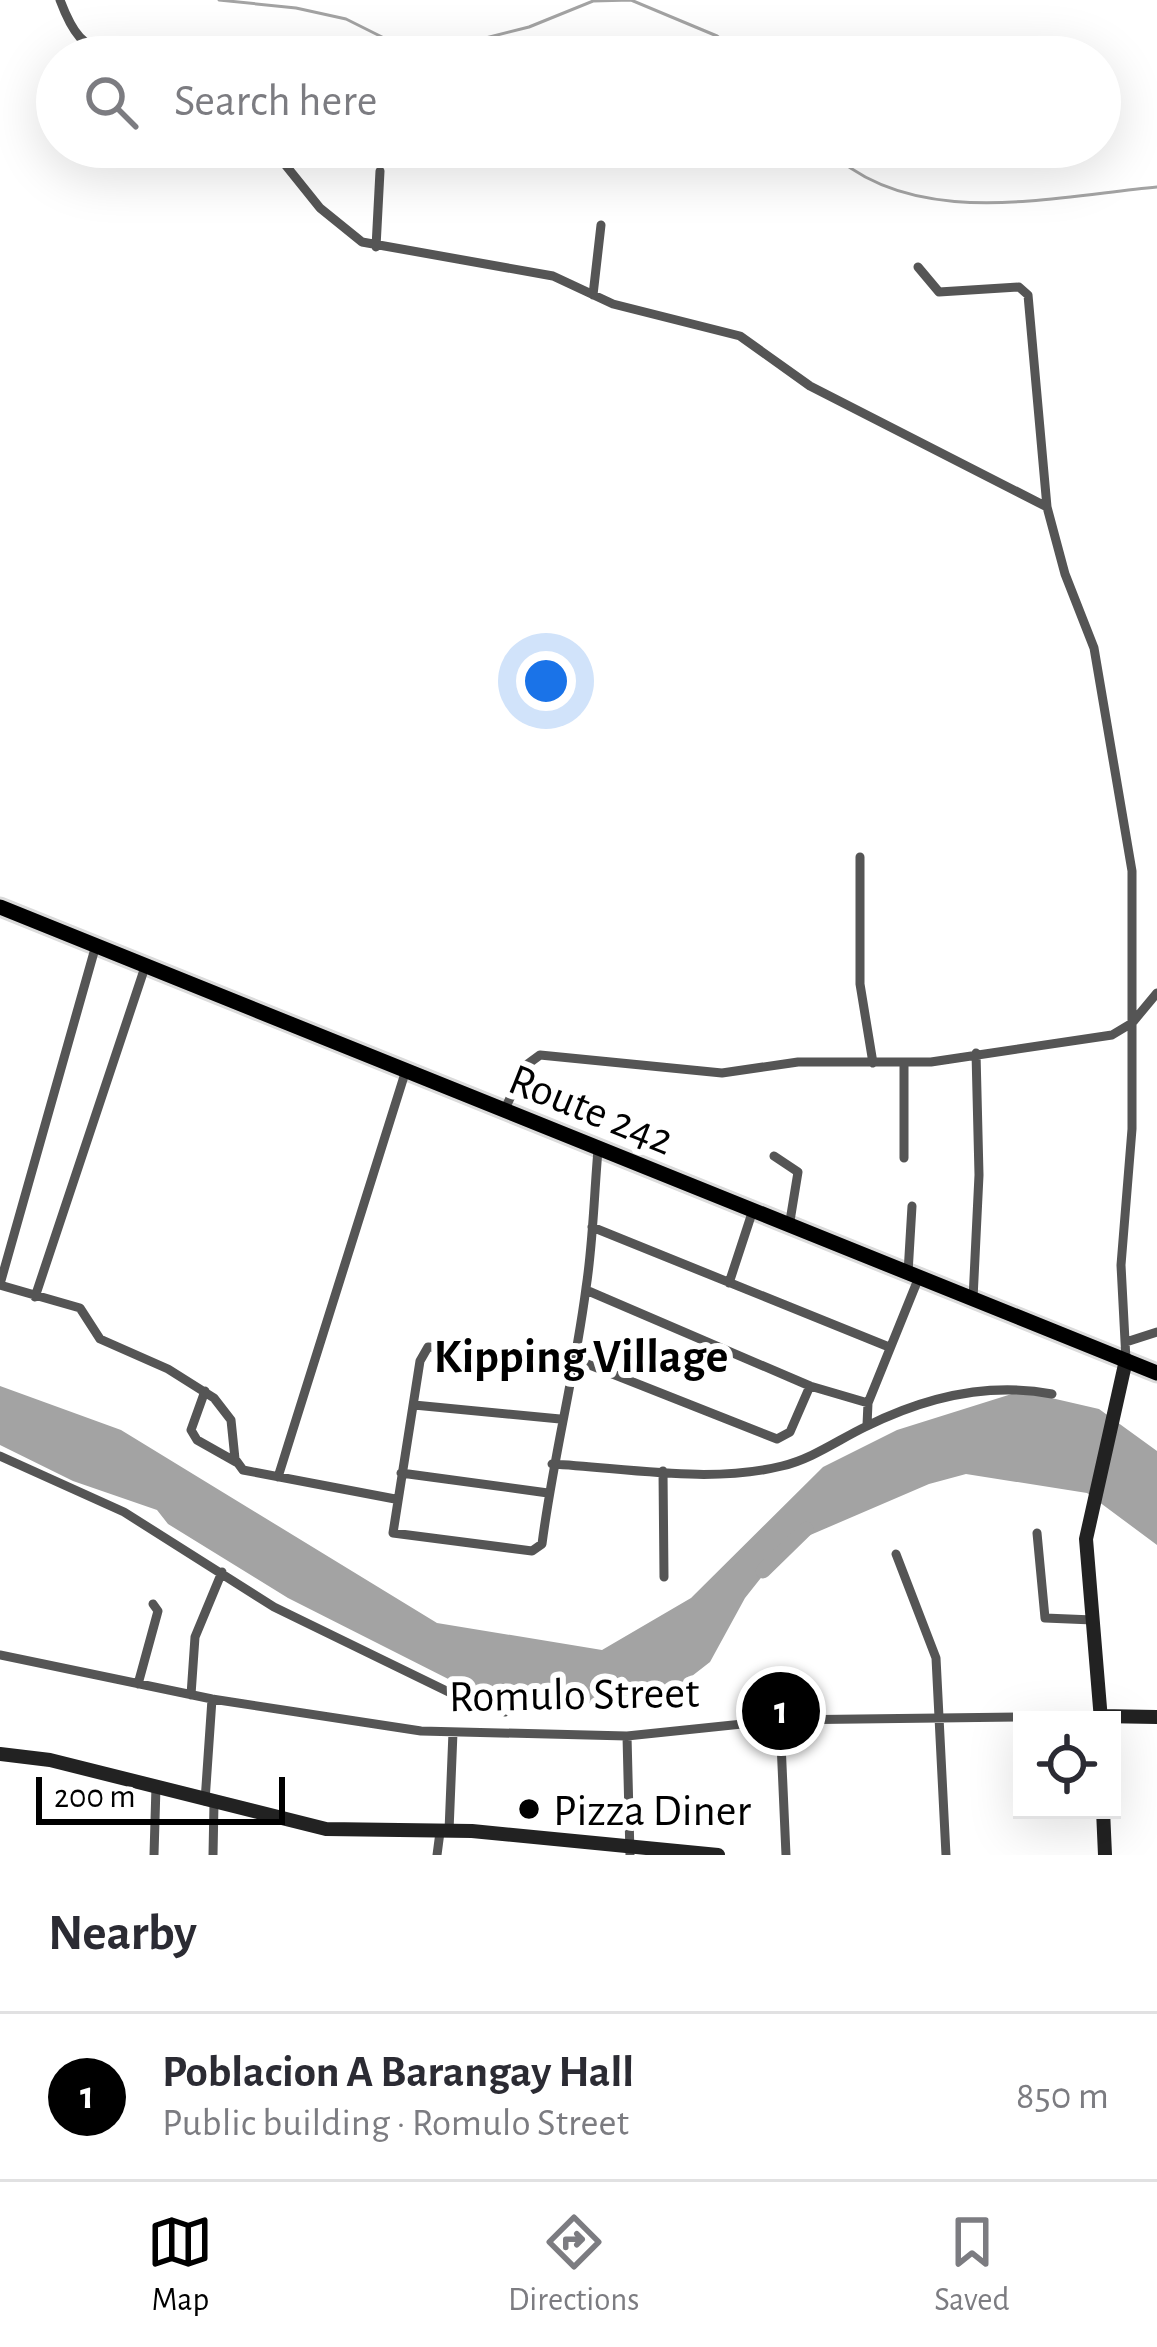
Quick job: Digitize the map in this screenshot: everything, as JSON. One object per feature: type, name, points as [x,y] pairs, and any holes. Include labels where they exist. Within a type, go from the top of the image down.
[{"type":"main road","name":"Route 242","points":[[0,907],[752,1213],[1126,1351],[1157,1373]]},
{"type":"street","points":[[60,0],[76,36]]},
{"type":"street","points":[[289,168],[338,226],[376,247],[553,276],[593,295],[744,338],[810,386],[1047,507]]},
{"type":"street","points":[[376,247],[380,171]]},
{"type":"street","points":[[593,295],[601,226]]},
{"type":"street","points":[[918,267],[935,291],[1019,287],[1028,295],[1047,507],[1065,574],[1092,637],[1132,871],[1132,1129],[1121,1265],[1126,1351],[1089,1514],[1085,1556],[1100,1711]]},
{"type":"street","points":[[860,857],[860,984],[872,1063]]},
{"type":"street","points":[[96,945],[0,1284],[80,1308],[100,1339],[205,1390],[231,1420],[236,1462]]},
{"type":"street","points":[[35,1297],[146,964]]},
{"type":"street","points":[[505,1111],[525,1066],[540,1055],[722,1073],[798,1062],[904,1064],[1101,1038],[1132,1023],[1157,993]]},
{"type":"street","points":[[973,1298],[979,1175],[976,1053]]},
{"type":"street","points":[[904,1064],[904,1157]]},
{"type":"street","points":[[278,1477],[406,1070]]},
{"type":"street","points":[[598,1150],[586,1290],[572,1358],[560,1419],[537,1550],[397,1536],[392,1526],[395,1499],[424,1352],[436,1345],[572,1358],[777,1438],[790,1432],[810,1386]]},
{"type":"street","points":[[774,1156],[798,1172],[789,1227]]},
{"type":"street","points":[[867,1425],[868,1403],[914,1275],[912,1206]]},
{"type":"street","points":[[729,1283],[752,1213]]},
{"type":"street","points":[[592,1227],[889,1347]]},
{"type":"street","points":[[586,1290],[810,1386],[868,1403]]},
{"type":"street","points":[[1126,1351],[1157,1332]]},
{"type":"street","points":[[553,1464],[663,1471],[771,1469],[867,1425],[971,1392],[1006,1387],[1052,1394]]},
{"type":"street","points":[[205,1390],[191,1430],[197,1440],[243,1470],[395,1499]]},
{"type":"street","points":[[414,1405],[560,1419]]},
{"type":"street","points":[[0,1456],[124,1512],[274,1607],[461,1698],[505,1712]]},
{"type":"street","points":[[663,1471],[664,1577]]},
{"type":"street","points":[[401,1473],[548,1493]]},
{"type":"street","points":[[1037,1533],[1045,1618],[1093,1620]]},
{"type":"street","points":[[896,1554],[932,1644],[946,1855]]},
{"type":"street","points":[[191,1695],[195,1637],[222,1572]]},
{"type":"street","points":[[137,1684],[158,1611],[153,1604]]},
{"type":"street","name":"Romulo Street","points":[[0,1655],[359,1724],[453,1732],[627,1736],[780,1720],[1013,1717]]},
{"type":"street","points":[[212,1699],[213,1855]]},
{"type":"street","name":"Romulo Street","points":[[1121,1718],[1157,1717]]},
{"type":"street","points":[[780,1720],[786,1855]]},
{"type":"street","points":[[437,1855],[444,1832],[453,1732]]},
{"type":"street","points":[[627,1736],[630,1850]]},
{"type":"street","points":[[0,1754],[50,1760],[326,1828],[444,1832],[718,1855]]},
{"type":"street","points":[[154,1855],[156,1786]]},
{"type":"street","points":[[1103,1819],[1105,1855]]},
{"type":"shaded area","points":[[0,1386],[121,1430],[437,1623],[602,1650],[691,1598],[823,1467],[897,1430],[1021,1391],[1099,1409],[1157,1451],[1157,1545],[1087,1493],[966,1474],[929,1484],[787,1545],[745,1598],[710,1662],[665,1697],[607,1705],[474,1692],[288,1598],[168,1524],[157,1510],[73,1481],[0,1445]]},
{"type":"waterway","points":[[219,0],[346,19],[380,36]]},
{"type":"waterway","points":[[493,36],[593,1],[631,0],[717,36]]},
{"type":"waterway","points":[[851,168],[897,191],[982,203],[1157,187]]},
{"type":"waterway","points":[[763,1571],[806,1529]]},
{"type":"place","name":"Poblacion A Barangay Hall","points":[[781,1711]]},
{"type":"place","name":"Pizza Diner","points":[[529,1809]]},
{"type":"district","name":"Kipping Village","points":[[581,1355]]}]
